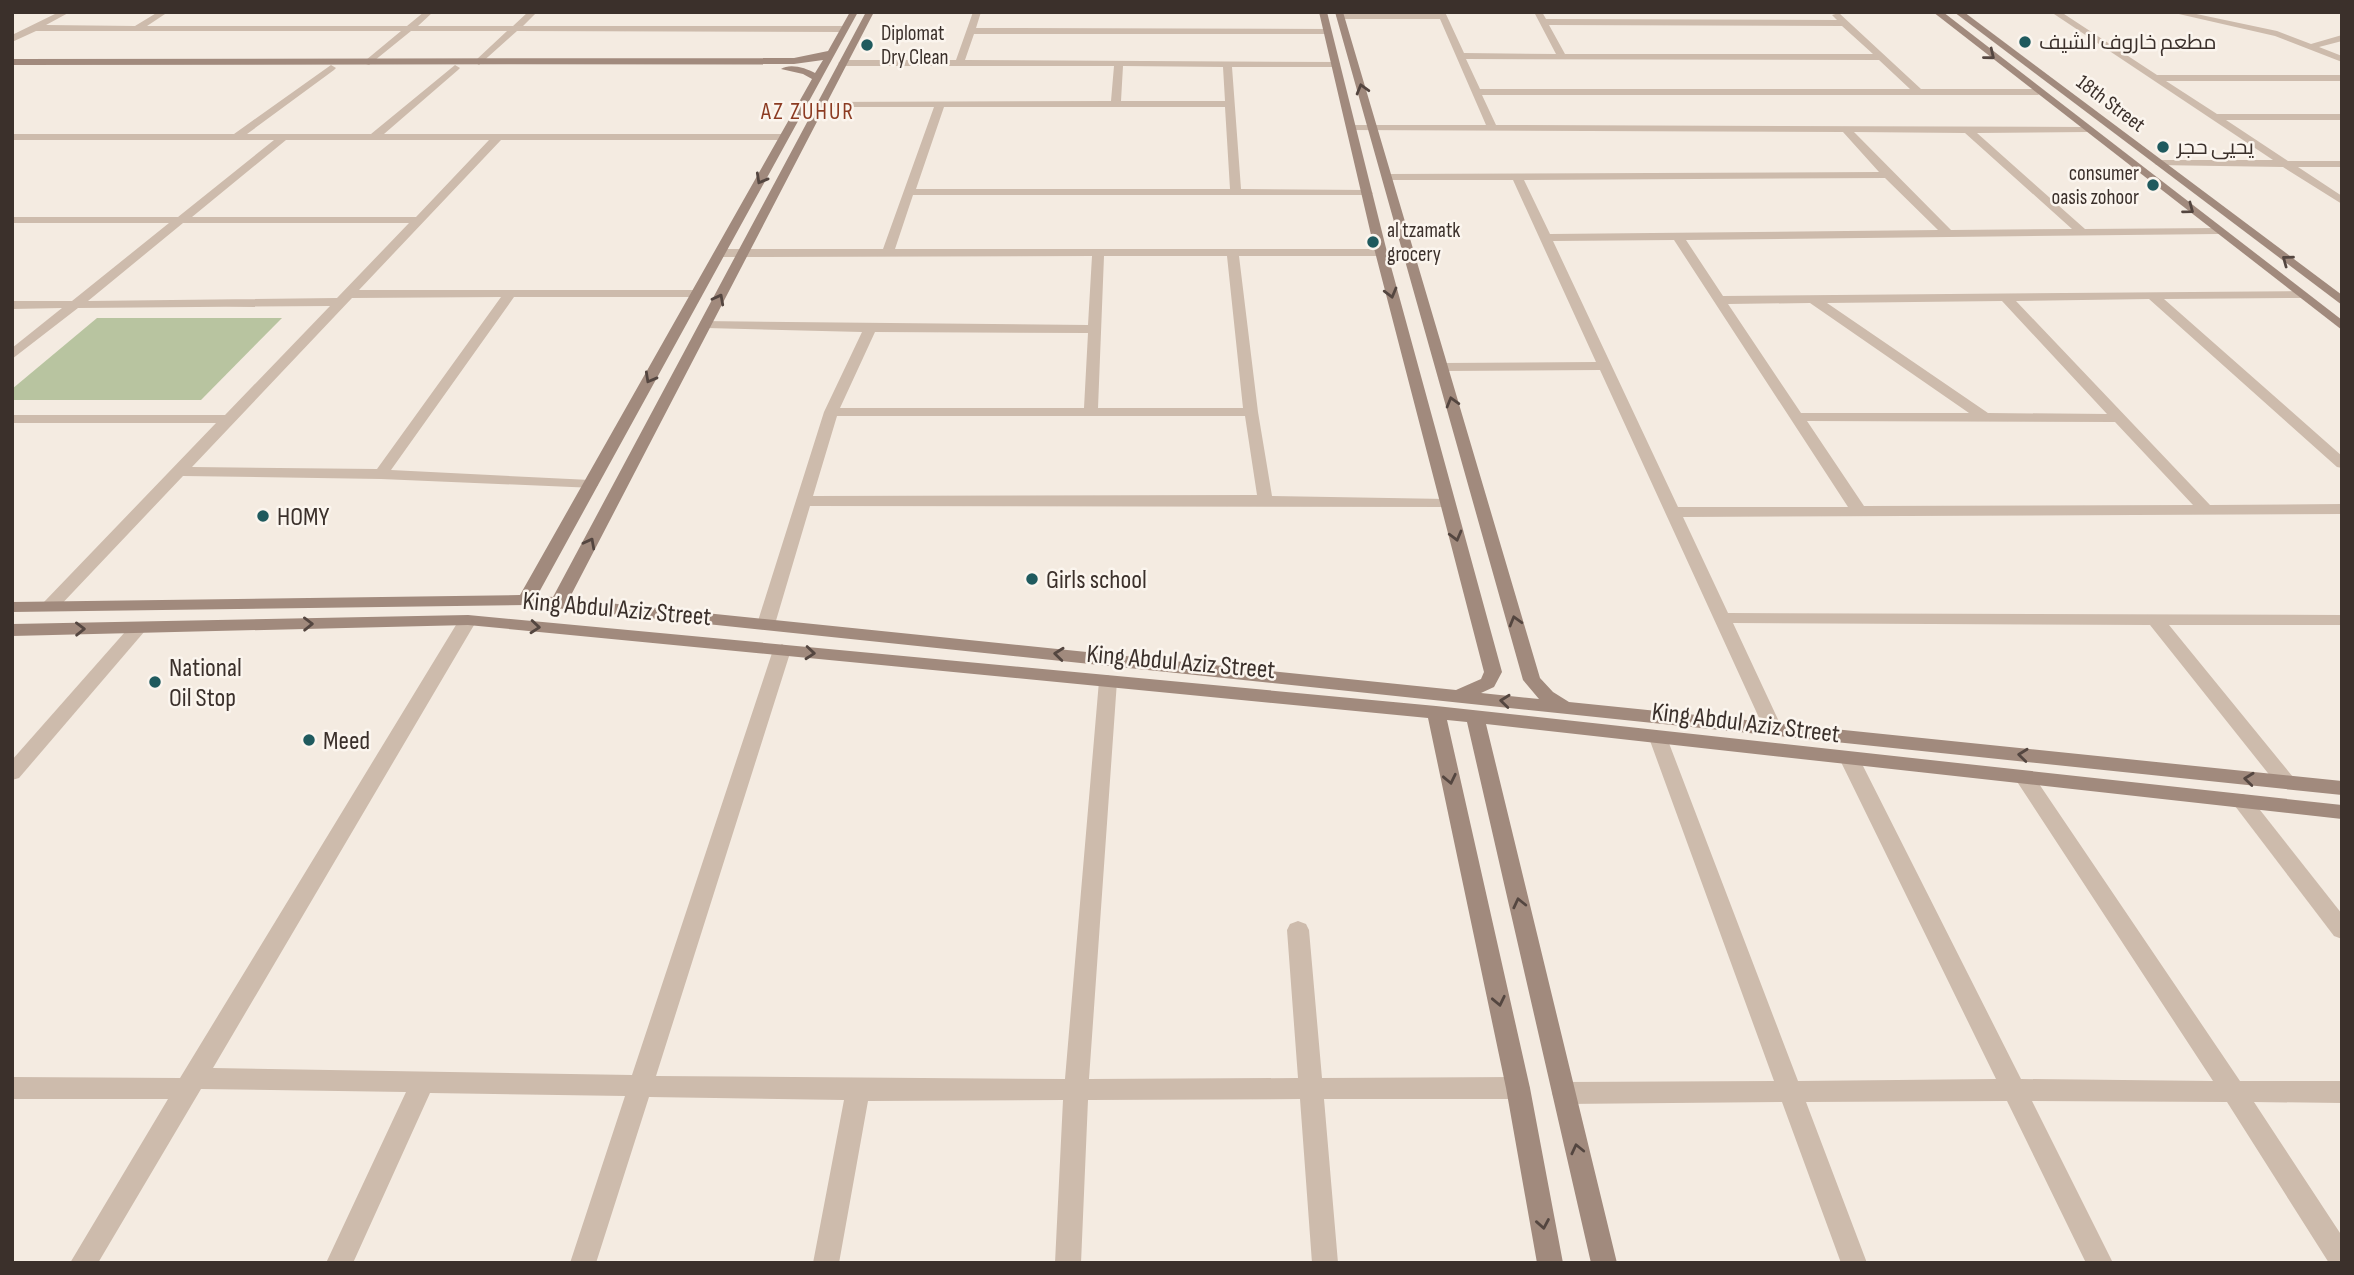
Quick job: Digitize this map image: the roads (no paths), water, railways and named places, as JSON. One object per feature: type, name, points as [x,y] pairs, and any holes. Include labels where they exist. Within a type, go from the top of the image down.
[{"type":"street","points":[[12,39],[66,12]]},
{"type":"street","points":[[137,28],[164,12]]},
{"type":"street","points":[[369,62],[429,12]]},
{"type":"street","points":[[479,62],[533,12]]},
{"type":"street","points":[[526,600],[853,12]]},
{"type":"street","points":[[558,604],[870,12]]},
{"type":"street","points":[[959,64],[977,12]]},
{"type":"street","points":[[1323,12],[1381,252],[1493,672],[1492,678],[1480,688],[1454,695]]},
{"type":"street","points":[[1538,12],[1562,56]]},
{"type":"street","points":[[1639,12],[1647,22]]},
{"type":"street","points":[[1735,12],[1744,22]]},
{"type":"street","points":[[1834,12],[1919,92]]},
{"type":"street","points":[[1937,12],[2085,130],[2340,325]]},
{"type":"street","points":[[2055,12],[2342,201]]},
{"type":"street","points":[[2175,12],[2248,26],[2313,46],[2342,59]]},
{"type":"street","points":[[1492,128],[1442,14],[1340,14],[1532,680],[1547,696],[1578,709]]},
{"type":"street","name":"18th Street","points":[[1959,14],[2342,301]]},
{"type":"street","points":[[228,28],[245,18]]},
{"type":"street","points":[[734,29],[741,21]]},
{"type":"street","points":[[1543,22],[1844,23]]},
{"type":"street","points":[[971,31],[1219,26],[1327,31]]},
{"type":"street","points":[[35,28],[844,29],[852,31],[847,42],[846,58]]},
{"type":"street","points":[[2313,46],[2342,38]]},
{"type":"street","points":[[12,68],[791,65],[831,53]]},
{"type":"street","points":[[1460,56],[1882,57]]},
{"type":"street","points":[[846,58],[959,64],[1335,64]]},
{"type":"street","points":[[12,62],[791,65],[811,72],[817,78]]},
{"type":"street","points":[[1116,104],[1119,64]]},
{"type":"street","points":[[1227,64],[1236,191]]},
{"type":"street","points":[[237,136],[331,68]]},
{"type":"street","points":[[375,136],[454,68]]},
{"type":"street","points":[[2152,78],[2342,78]]},
{"type":"street","points":[[1475,92],[2038,92]]},
{"type":"street","points":[[822,104],[1229,104]]},
{"type":"street","points":[[888,252],[940,104]]},
{"type":"street","points":[[2214,117],[2342,117]]},
{"type":"street","points":[[1351,128],[2085,130]]},
{"type":"street","points":[[1845,129],[1948,234]]},
{"type":"street","points":[[1968,130],[2082,232]]},
{"type":"street","points":[[12,355],[285,136]]},
{"type":"street","points":[[50,606],[499,136]]},
{"type":"street","points":[[12,137],[784,137]]},
{"type":"street","points":[[12,150],[33,137]]},
{"type":"street","points":[[2160,163],[2342,164]]},
{"type":"street","points":[[1387,177],[1888,175]]},
{"type":"street","points":[[1517,177],[1773,728]]},
{"type":"street","points":[[910,192],[1236,191],[1367,194]]},
{"type":"street","points":[[12,220],[419,220]]},
{"type":"street","points":[[1545,238],[2218,231]]},
{"type":"street","points":[[1677,236],[1858,511]]},
{"type":"street","points":[[1091,414],[1098,252]]},
{"type":"street","points":[[1233,252],[1251,412],[1265,500]]},
{"type":"street","points":[[720,253],[1381,252]]},
{"type":"street","points":[[12,305],[511,292],[698,293]]},
{"type":"street","points":[[381,474],[511,292]]},
{"type":"street","points":[[1717,300],[2300,294]]},
{"type":"street","points":[[2152,295],[2342,464]]},
{"type":"street","points":[[2005,297],[2206,510]]},
{"type":"street","points":[[1813,299],[1984,418]]},
{"type":"street","points":[[706,324],[1094,329]]},
{"type":"street","points":[[766,624],[831,412],[870,328]]},
{"type":"street","points":[[1442,367],[1604,366]]},
{"type":"street","points":[[831,412],[1251,412]]},
{"type":"street","points":[[1796,417],[2119,418]]},
{"type":"street","points":[[12,419],[229,419]]},
{"type":"street","points":[[179,471],[381,474],[590,485]]},
{"type":"street","points":[[805,501],[1265,500],[1447,505]]},
{"type":"street","points":[[1671,512],[2342,509]]},
{"type":"street","name":"King Abdul Aziz Street","points":[[12,607],[526,600],[2342,788]]},
{"type":"street","points":[[1720,618],[2342,620]]},
{"type":"street","points":[[83,1263],[468,620]]},
{"type":"street","name":"King Abdul Aziz Street","points":[[12,630],[468,620],[1436,712],[1850,760],[2342,812]]},
{"type":"street","points":[[2155,620],[2286,782]]},
{"type":"street","points":[[12,773],[138,628]]},
{"type":"street","points":[[583,1263],[782,650]]},
{"type":"street","points":[[1068,1263],[1076,1090],[1108,681]]},
{"type":"street","points":[[1436,712],[1518,1088],[1550,1263]]},
{"type":"street","points":[[1475,716],[1604,1263]]},
{"type":"street","points":[[1658,738],[1854,1263]]},
{"type":"street","points":[[1850,760],[2100,1263]]},
{"type":"street","points":[[2024,777],[2234,1090],[2342,1260]]},
{"type":"street","points":[[2242,801],[2342,930]]},
{"type":"street","points":[[1298,930],[1325,1263]]},
{"type":"street","points":[[12,1088],[191,1083],[641,1085],[858,1090],[1518,1088]]},
{"type":"street","points":[[339,1263],[422,1083]]},
{"type":"street","points":[[826,1263],[858,1090]]},
{"type":"street","points":[[1564,1093],[1790,1090],[2342,1092]]},
{"type":"place","name":"مطعم خاروف الشيف","points":[[2025,42]]},
{"type":"place","name":"Diplomat Dry Clean","points":[[867,45]]},
{"type":"place","name":"يحيى حجر","points":[[2163,147]]},
{"type":"place","name":"consumer oasis zohoor","points":[[2153,185]]},
{"type":"place","name":"al tzamatk grocery","points":[[1373,242]]},
{"type":"place","name":"HOMY","points":[[263,516]]},
{"type":"place","name":"Girls school","points":[[1032,579]]},
{"type":"place","name":"National Oil Stop","points":[[155,682]]},
{"type":"place","name":"Meed","points":[[309,740]]},
{"type":"district","name":"AZ ZUHUR","points":[[808,111]]}]
